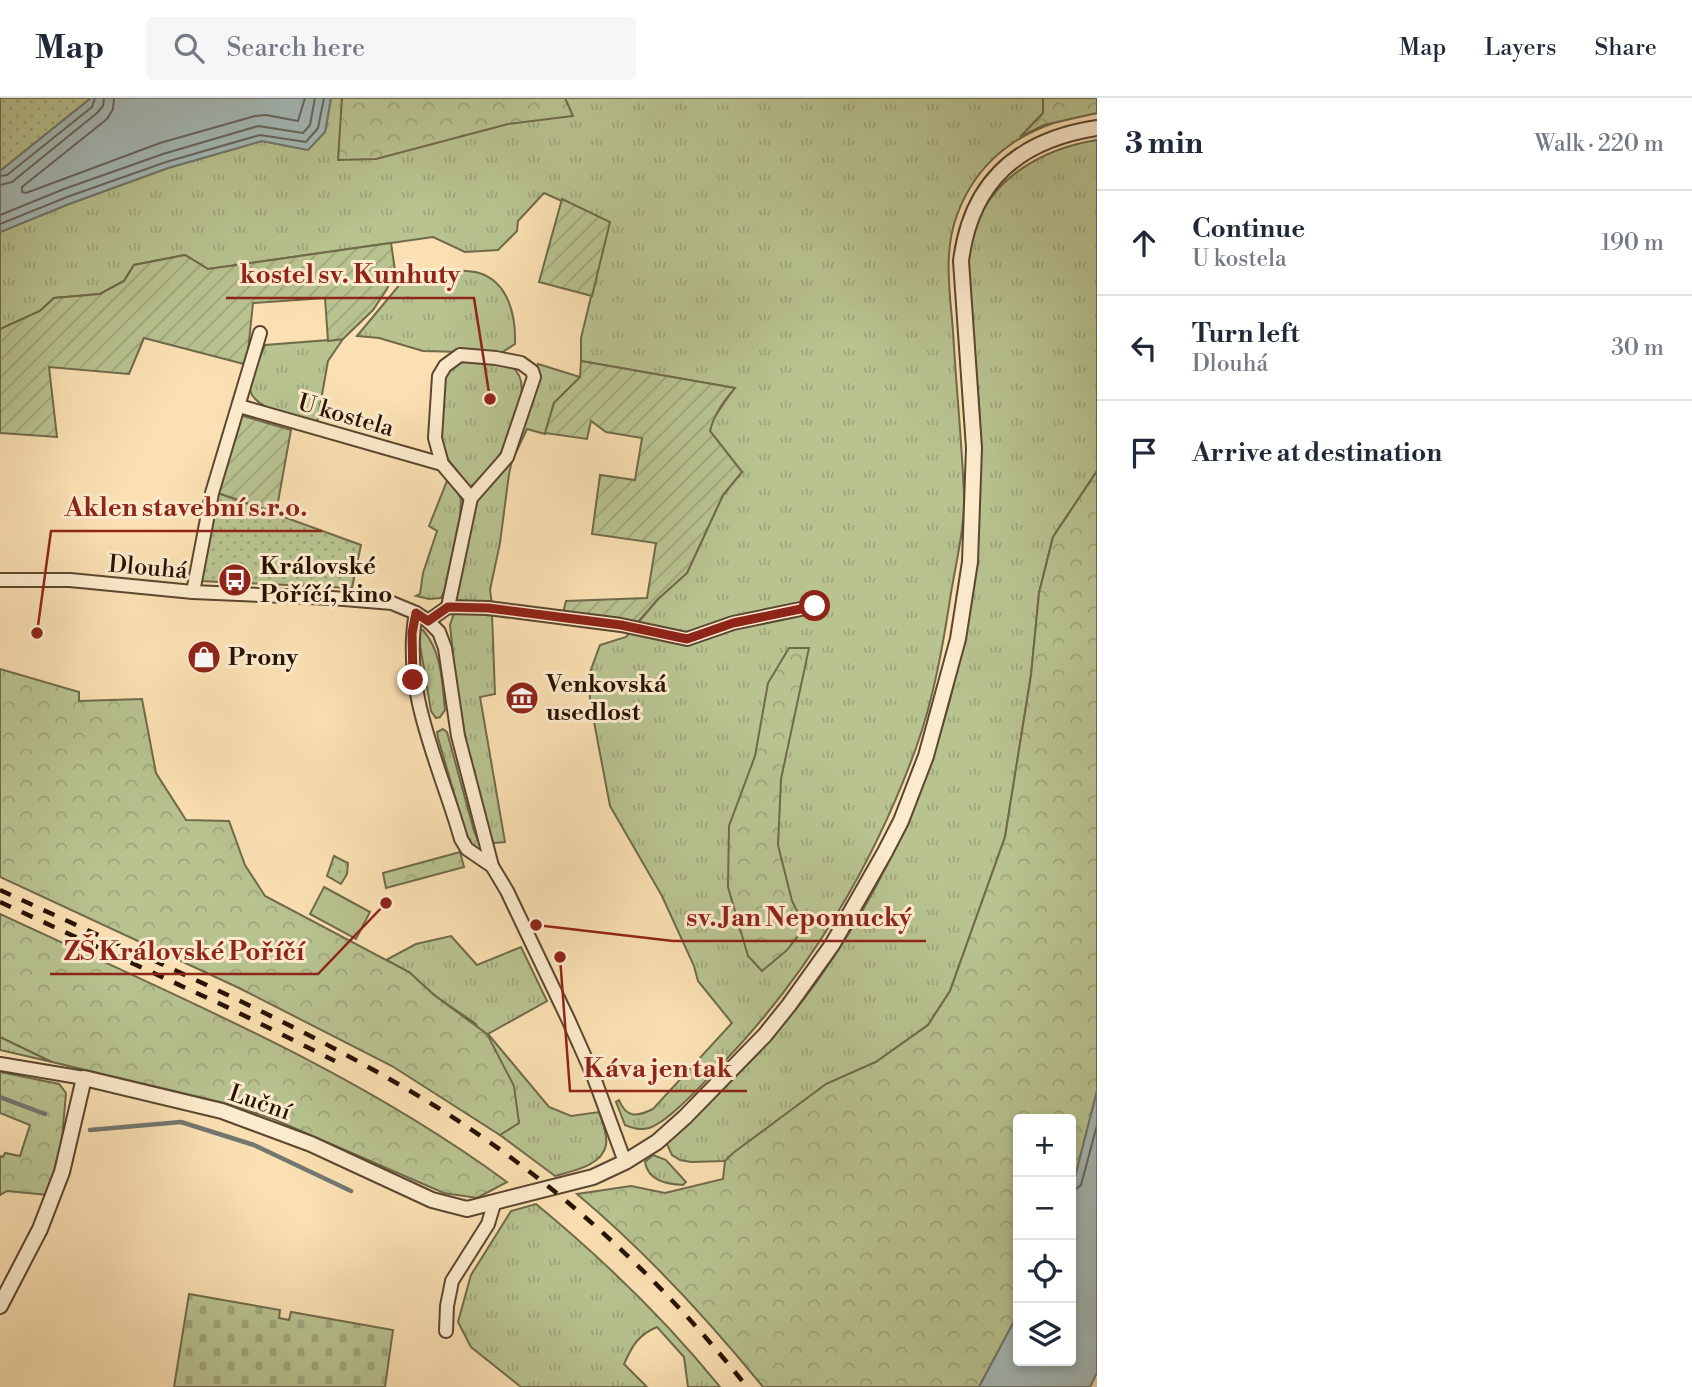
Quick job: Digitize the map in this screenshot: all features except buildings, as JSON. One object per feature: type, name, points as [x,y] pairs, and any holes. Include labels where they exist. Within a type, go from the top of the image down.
[{"type":"street","name":"Luční","points":[[0,1064],[84,1078],[222,1111],[311,1144],[432,1200],[467,1209],[593,1177],[625,1162],[657,1142],[750,1051],[804,985],[832,945],[870,881],[901,821],[926,756],[956,650],[970,562],[974,448],[961,261],[964,239],[980,198],[1010,161],[1032,147],[1054,138],[1097,128]]},
{"type":"street","points":[[193,592],[212,493],[260,333]]},
{"type":"street","points":[[448,607],[471,498],[507,457],[534,377],[529,368],[521,362],[460,355],[445,366],[439,376],[435,438],[442,464],[471,498]]},
{"type":"street","name":"U kostela","points":[[239,406],[442,464]]},
{"type":"street","name":"Dlouhá","points":[[0,580],[70,580],[193,592],[391,603],[428,621],[439,632],[445,648],[458,736],[492,866],[507,891],[593,1075],[625,1162]]},
{"type":"street","points":[[428,621],[448,607],[488,608],[621,625],[687,639],[733,623],[815,606]]},
{"type":"street","name":"Dlouhá","points":[[416,613],[412,633],[413,680],[434,759],[461,839],[467,849],[492,866]]},
{"type":"street","points":[[0,1306],[40,1229],[62,1172],[84,1078]]},
{"type":"street","points":[[446,1331],[452,1281],[488,1224],[494,1204]]},
{"type":"green space","points":[[0,98],[91,98],[0,171]]},
{"type":"green space","points":[[331,98],[1097,98],[1097,113],[1051,124],[1012,144],[995,157],[967,193],[953,229],[949,273],[963,475],[963,520],[933,691],[916,748],[899,791],[880,834],[836,916],[783,993],[697,1090],[667,1118],[649,1128],[639,1129],[625,1125],[616,1102],[619,1100],[625,1110],[633,1114],[653,1109],[732,1023],[698,981],[694,966],[662,896],[610,806],[590,701],[589,675],[600,645],[626,637],[658,599],[687,573],[723,495],[742,472],[710,431],[712,421],[734,388],[581,361],[581,338],[609,222],[544,193],[518,221],[517,231],[498,250],[465,252],[433,237],[208,269],[185,255],[134,265],[124,281],[100,294],[54,298],[40,311],[0,329],[0,232],[168,168],[262,141],[308,150],[325,132]]},
{"type":"green space","points":[[342,98],[565,98],[573,116],[508,124],[376,159],[338,160]]},
{"type":"green space","points":[[1043,98],[1097,98],[1097,113],[1044,125],[1020,137],[1043,113]]},
{"type":"green space","points":[[1097,140],[1097,471],[1053,537],[1039,593],[1031,675],[1005,837],[950,991],[928,1025],[876,1062],[826,1084],[725,1161],[680,1160],[672,1155],[666,1142],[766,1045],[818,980],[874,890],[918,795],[951,695],[963,643],[976,547],[980,416],[968,294],[970,250],[975,229],[994,194],[1023,168],[1059,150]]},
{"type":"green space","points":[[562,199],[610,222],[592,296],[539,282]]},
{"type":"green space","points":[[391,243],[395,270],[387,289],[373,310],[343,339],[328,341],[325,298],[253,303],[244,364],[144,338],[129,374],[49,367],[57,437],[0,433],[0,329],[40,311],[54,298],[100,294],[124,281],[134,265],[185,255],[208,269]]},
{"type":"green space","points":[[456,270],[479,273],[497,284],[504,292],[512,312],[515,344],[501,353],[423,351],[379,338],[357,336],[406,277]]},
{"type":"green space","points":[[343,339],[328,361],[317,423],[278,412],[252,396],[252,377],[265,345]]},
{"type":"green space","points":[[458,361],[507,365],[519,375],[521,386],[518,413],[507,440],[491,467],[470,487],[447,458],[439,431],[442,379],[448,368]]},
{"type":"green space","points":[[581,361],[735,388],[720,408],[710,431],[742,472],[723,495],[687,573],[658,599],[638,622],[563,613],[566,601],[647,598],[656,543],[592,534],[600,475],[635,480],[642,438],[606,432],[591,421],[587,439],[545,433],[554,403],[580,377]]},
{"type":"green space","points":[[538,364],[580,377],[554,403],[545,434],[527,429],[512,461],[490,590],[492,605],[460,602],[456,600],[475,499],[506,464],[534,385]]},
{"type":"green space","points":[[243,416],[291,430],[276,513],[218,493],[238,418]]},
{"type":"green space","points":[[1097,471],[1097,1091],[1076,1173],[1076,1114],[1013,1114],[1013,1323],[979,1387],[763,1387],[720,1335],[674,1286],[577,1194],[631,1186],[665,1193],[723,1179],[725,1161],[733,1153],[826,1084],[876,1062],[928,1025],[950,991],[1005,837],[1031,675],[1039,593],[1053,537]]},
{"type":"green space","points":[[449,476],[461,499],[460,517],[445,589],[441,598],[429,599],[416,596],[420,594],[423,573],[437,531],[429,526]]},
{"type":"green space","points":[[218,493],[361,545],[352,588],[200,581]]},
{"type":"green space","points":[[460,611],[492,614],[495,694],[480,697],[505,842],[494,843],[489,837],[459,712],[450,625],[454,613]]},
{"type":"green space","points":[[423,630],[434,648],[440,668],[445,710],[436,718],[431,711],[418,633]]},
{"type":"green space","points":[[789,648],[809,648],[781,779],[778,845],[792,901],[805,927],[787,950],[762,971],[748,956],[728,887],[729,826],[755,756],[768,683]]},
{"type":"green space","points":[[0,669],[79,692],[79,701],[142,699],[156,773],[186,820],[229,821],[245,865],[265,896],[409,972],[434,995],[487,1034],[514,1086],[519,1123],[500,1135],[392,1066],[239,988],[0,877]]},
{"type":"green space","points":[[443,729],[447,732],[474,831],[482,850],[479,852],[474,850],[465,831],[438,738],[437,732]]},
{"type":"green space","points":[[460,852],[464,867],[386,888],[383,873]]},
{"type":"green space","points":[[334,856],[348,863],[347,874],[341,884],[327,876]]},
{"type":"green space","points":[[324,887],[370,912],[356,939],[310,914]]},
{"type":"green space","points":[[0,914],[196,1004],[324,1068],[448,1141],[507,1182],[477,1198],[444,1193],[271,1118],[224,1103],[52,1062],[0,1037]]},
{"type":"green space","points":[[451,936],[477,965],[521,947],[547,1001],[488,1034],[549,1107],[571,1116],[599,1112],[606,1145],[593,1163],[555,1176],[500,1135],[519,1122],[476,1024],[434,995],[409,972],[386,960],[416,944]]},
{"type":"green space","points":[[0,1037],[52,1062],[0,1050]]},
{"type":"green space","points":[[0,1072],[59,1084],[66,1093],[62,1139],[48,1195],[7,1191],[0,1195],[0,1156],[3,1157],[5,1153],[20,1156],[30,1125],[0,1113]]},
{"type":"green space","points":[[653,1155],[666,1160],[686,1182],[683,1185],[671,1184],[654,1177],[645,1162]]},
{"type":"green space","points":[[536,1204],[633,1291],[720,1387],[688,1387],[684,1357],[657,1327],[636,1342],[624,1364],[647,1387],[521,1387],[471,1347],[458,1322],[471,1275],[511,1211]]},
{"type":"green space","points":[[189,1294],[280,1310],[279,1318],[289,1320],[291,1312],[393,1330],[385,1387],[174,1387]]},
{"type":"water","points":[[91,98],[331,98],[325,132],[308,150],[262,141],[168,168],[0,232],[0,171]]},
{"type":"water","points":[[1097,1091],[1097,1373],[1090,1387],[979,1387],[1013,1323],[1013,1366],[1076,1366],[1076,1173]]},
{"type":"waterway","points":[[0,1097],[45,1114]]},
{"type":"waterway","points":[[90,1130],[181,1122],[254,1145],[351,1191]]},
{"type":"railway","points":[[0,890],[275,1018],[383,1075],[479,1135],[563,1198],[603,1233],[678,1307],[747,1387]]},
{"type":"railway","points":[[0,902],[229,1008],[335,1061]]},
{"type":"place","name":"kostel sv. Kunhuty","points":[[490,399]]},
{"type":"place","name":"Královské Poříčí, kino","points":[[235,580]]},
{"type":"place","name":"Aklen stavební s.r.o.","points":[[37,633]]},
{"type":"place","name":"Prony","points":[[204,657]]},
{"type":"place","name":"Venkovská usedlost","points":[[522,698]]},
{"type":"place","name":"ZŠ Královské Poříčí","points":[[386,903]]},
{"type":"place","name":"sv. Jan Nepomucký","points":[[536,925]]},
{"type":"place","name":"Káva jen tak","points":[[560,957]]},
{"type":"route","points":[[413,680],[412,633],[416,613],[428,621],[448,607],[488,608],[621,625],[687,639],[764,615],[815,606]]}]
